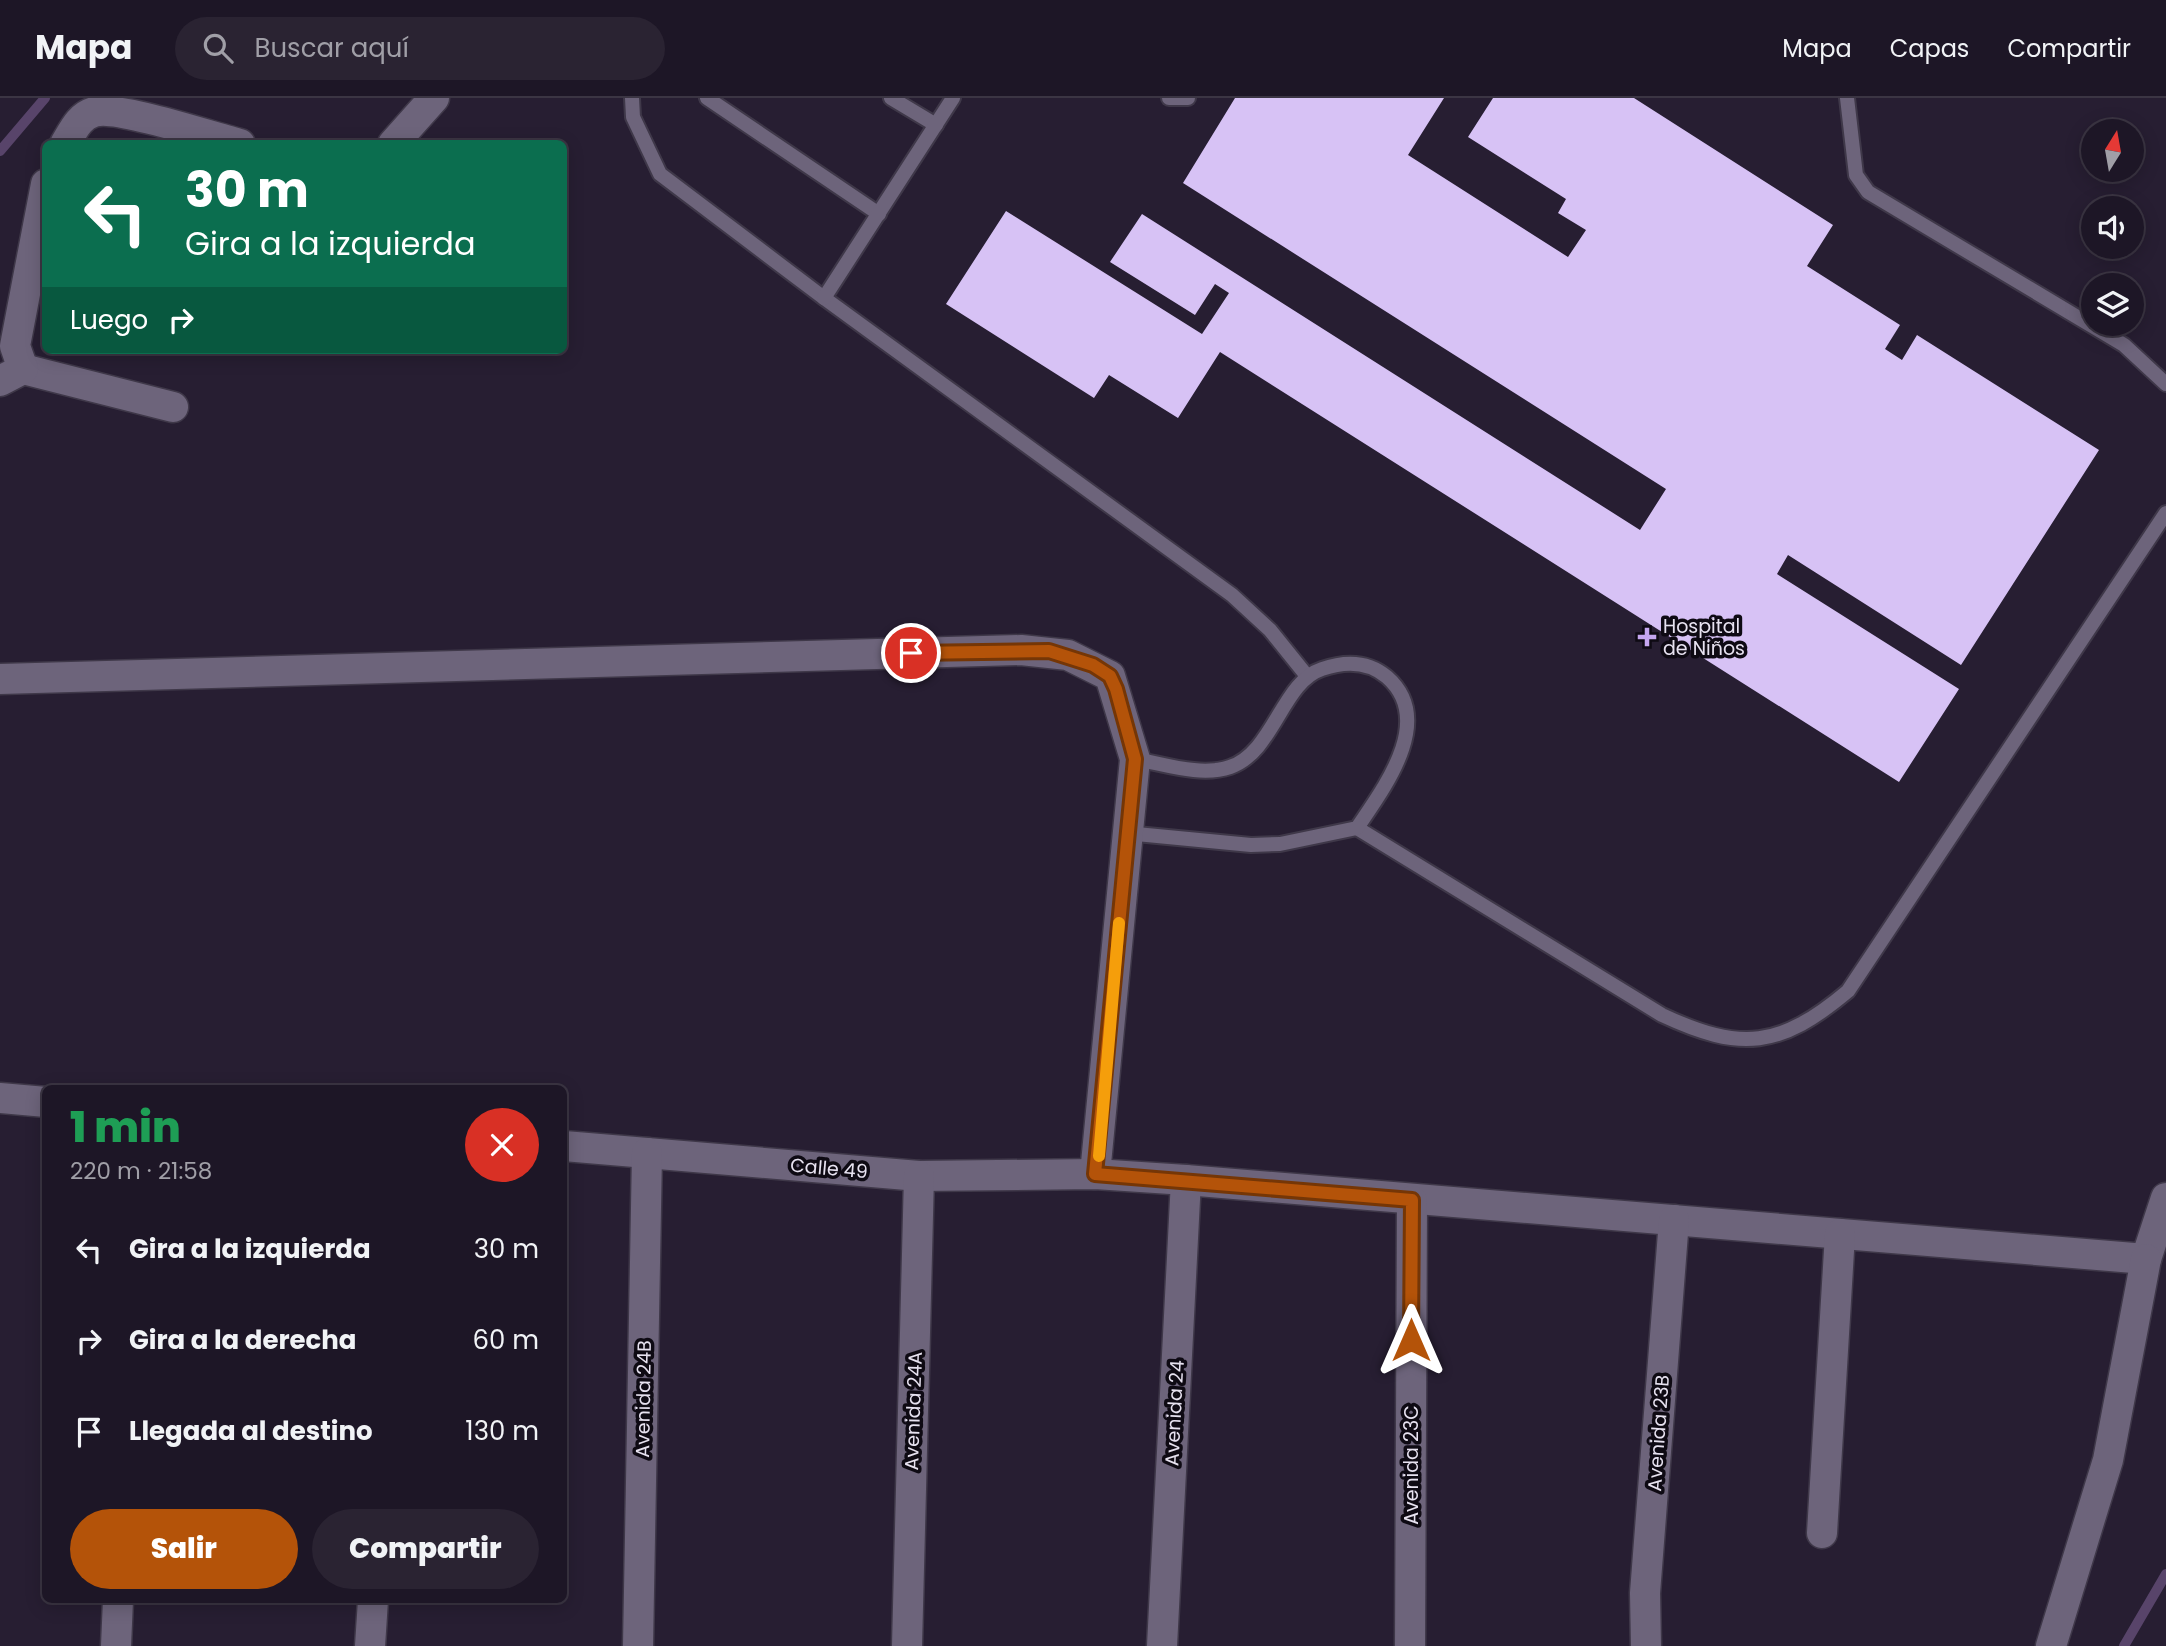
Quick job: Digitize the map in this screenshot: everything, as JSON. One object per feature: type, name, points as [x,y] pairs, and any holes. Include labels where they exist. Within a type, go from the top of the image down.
[{"type":"street","points":[[397,140],[434,98]]},
{"type":"street","points":[[67,140],[79,121],[95,111],[119,113],[224,140]]},
{"type":"street","points":[[42,214],[15,346],[12,375],[173,407]]},
{"type":"street","points":[[0,679],[1049,651],[1093,665],[1110,676],[1135,759],[1095,1174]]},
{"type":"street","points":[[0,1098],[42,1102]]},
{"type":"street","name":"Calle 49","points":[[567,1146],[919,1176],[1095,1174],[1186,1180],[2146,1259]]},
{"type":"street","name":"Avenida 24B","points":[[638,1646],[647,1153]]},
{"type":"street","name":"Avenida 24A","points":[[907,1646],[919,1176]]},
{"type":"street","name":"Avenida 24","points":[[1162,1646],[1186,1180]]},
{"type":"street","points":[[2051,1646],[2108,1460],[2146,1259],[2166,1198]]},
{"type":"street","name":"Avenida 23C","points":[[1410,1646],[1412,1200]]},
{"type":"street","name":"Avenida 23B","points":[[1646,1646],[1645,1593],[1674,1220]]},
{"type":"street","points":[[1822,1533],[1840,1234]]},
{"type":"street","points":[[116,1646],[118,1603]]},
{"type":"street","points":[[370,1646],[373,1603]]},
{"type":"lane","points":[[632,98],[633,117],[660,174],[824,298],[1232,595],[1269,630],[1307,676]]},
{"type":"lane","points":[[708,98],[879,214]]},
{"type":"lane","points":[[891,98],[936,125]]},
{"type":"lane","points":[[824,298],[953,98]]},
{"type":"lane","points":[[1168,98],[1188,98]]},
{"type":"lane","points":[[1847,98],[1856,175],[1868,192],[2124,345],[2166,384]]},
{"type":"lane","points":[[1126,834],[1280,844],[1357,828],[1662,1015],[1695,1030],[1732,1040],[1789,1031],[1817,1017],[1848,991],[2166,513]]},
{"type":"lane","points":[[1135,759],[1203,771],[1230,767],[1253,753],[1307,676],[1336,665],[1363,663],[1381,672],[1397,686],[1404,699],[1407,723],[1402,754],[1388,783],[1357,828]]},
{"type":"building","points":[[1235,98],[1444,98],[1408,155],[1568,257],[1586,230],[1558,213],[1566,199],[1468,137],[1493,98],[1634,98],[1833,225],[1807,266],[1900,325],[1885,349],[1902,360],[1917,335],[2099,450],[1961,665],[1788,555],[1777,574],[1959,689],[1899,782],[1220,352],[1178,418],[1109,375],[1094,398],[946,304],[1006,211],[1202,334],[1229,293],[1215,284],[1195,315],[1110,262],[1142,214],[1640,530],[1666,489],[1183,183]]},
{"type":"waterway","points":[[0,151],[45,98]]},
{"type":"waterway","points":[[2124,1646],[2166,1574]]},
{"type":"slow traffic","points":[[1099,1156],[1119,923]]},
{"type":"place","name":"Hospital de Niños","points":[[1647,637]]},
{"type":"route","points":[[911,653],[1049,651],[1093,665],[1110,676],[1116,689],[1135,759],[1126,834],[1100,1150],[1095,1174],[1412,1200],[1411,1340]]}]
